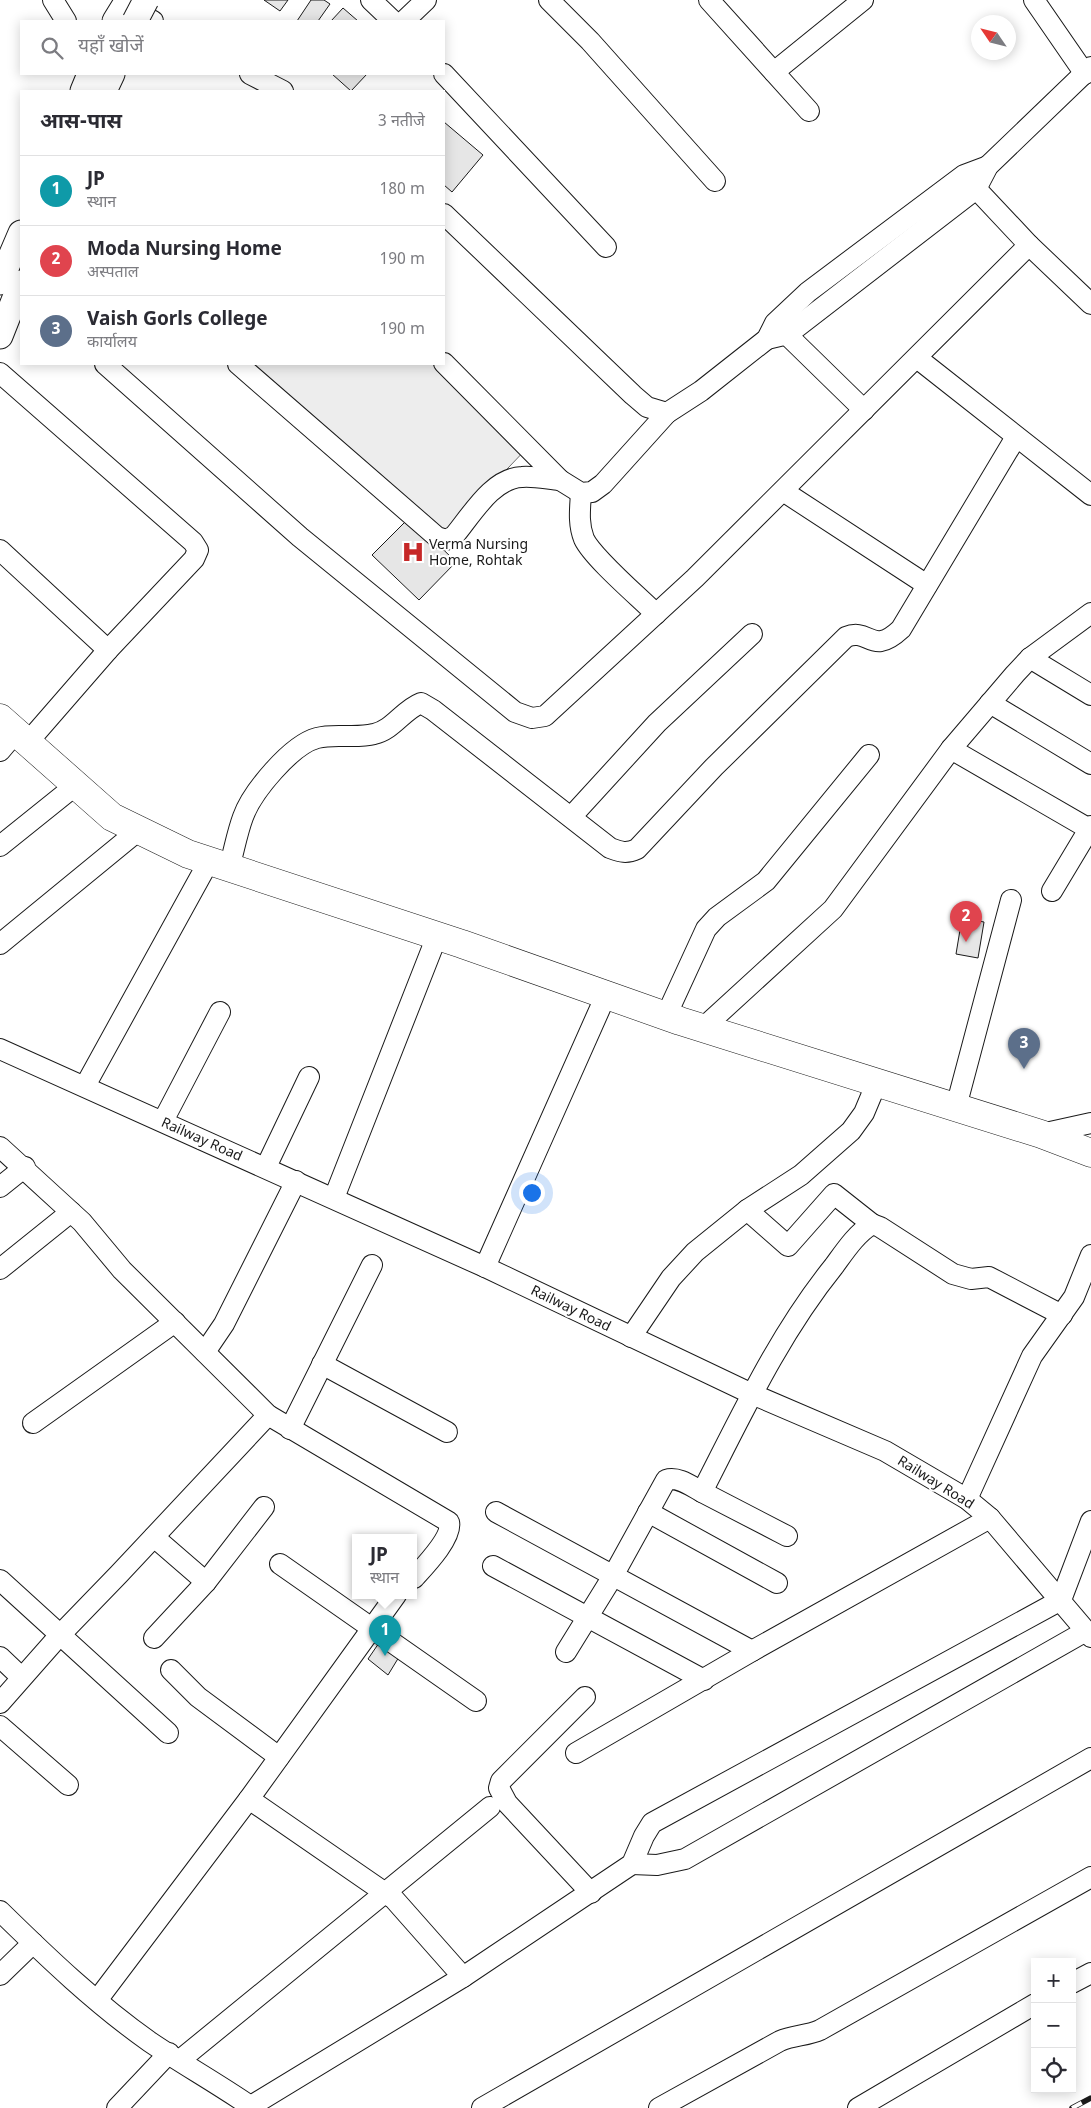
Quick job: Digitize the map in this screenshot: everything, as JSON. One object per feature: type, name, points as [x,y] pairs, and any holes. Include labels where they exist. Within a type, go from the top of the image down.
[{"type":"highway","points":[[11,736],[76,785],[112,817],[219,865],[437,936],[666,1016],[1041,1134],[1091,1153]]},
{"type":"main road","points":[[82,90],[90,75]]},
{"type":"main road","points":[[99,90],[106,75]]},
{"type":"main road","points":[[104,90],[112,75]]},
{"type":"main road","points":[[0,336],[16,284],[20,243]]},
{"type":"main road","points":[[0,321],[16,284]]},
{"type":"street","points":[[53,0],[65,20]]},
{"type":"street","points":[[371,0],[393,20]]},
{"type":"street","points":[[405,20],[426,0]]},
{"type":"street","points":[[549,0],[590,41],[715,181]]},
{"type":"street","points":[[709,0],[809,111]]},
{"type":"street","points":[[774,72],[863,0]]},
{"type":"street","points":[[445,364],[560,480],[580,493],[592,492],[602,484],[667,414],[701,391],[970,182],[1088,71],[1034,0]]},
{"type":"street","points":[[252,75],[281,90]]},
{"type":"street","points":[[445,75],[606,246]]},
{"type":"street","points":[[970,182],[1029,245],[1091,304]]},
{"type":"street","points":[[445,215],[633,395],[647,407],[667,414]]},
{"type":"street","points":[[106,365],[300,537],[515,712],[532,718],[545,716],[656,614],[783,491],[1029,245]]},
{"type":"street","points":[[776,332],[864,410]]},
{"type":"street","points":[[917,358],[1091,495]]},
{"type":"street","points":[[239,365],[437,537],[446,540],[454,536],[494,489],[506,480],[522,477],[560,480]]},
{"type":"street","points":[[0,373],[193,542],[198,550],[194,559],[108,650],[11,736]]},
{"type":"street","points":[[85,1086],[219,865],[243,815],[269,776],[295,748],[314,738],[374,734],[385,730],[414,706],[421,703],[433,710],[610,848],[622,853],[630,853],[637,849],[714,767],[846,637],[857,634],[881,643],[890,639],[901,629],[1016,437]]},
{"type":"street","points":[[783,491],[927,586]]},
{"type":"street","points":[[580,493],[579,522],[584,540],[594,553],[656,614]]},
{"type":"street","points":[[0,550],[108,650]]},
{"type":"street","points":[[703,1028],[834,909],[951,749],[1030,658],[1088,620]]},
{"type":"street","points":[[571,817],[657,722],[752,634]]},
{"type":"street","points":[[1030,658],[1091,695]]},
{"type":"street","points":[[990,703],[1091,764]]},
{"type":"street","points":[[951,749],[1090,828],[1052,891]]},
{"type":"street","points":[[666,1016],[706,929],[717,917],[766,881],[868,755]]},
{"type":"street","points":[[0,846],[76,785]]},
{"type":"street","points":[[0,944],[139,830]]},
{"type":"street","points":[[956,1107],[1011,900]]},
{"type":"street","points":[[334,1198],[437,936]]},
{"type":"street","points":[[485,1267],[606,995]]},
{"type":"street","points":[[163,1121],[220,1012]]},
{"type":"street","name":"Railway Road","points":[[0,1049],[485,1267],[752,1394],[884,1451],[967,1499],[990,1518],[1089,1634]]},
{"type":"street","points":[[266,1167],[309,1077]]},
{"type":"street","points":[[631,1337],[671,1278],[695,1252],[748,1210],[801,1175],[851,1131],[864,1113],[877,1082]]},
{"type":"street","points":[[1041,1134],[1091,1123]]},
{"type":"street","points":[[0,1147],[71,1212],[122,1270],[268,1415],[450,1522],[450,1531],[429,1562],[417,1575]]},
{"type":"street","points":[[0,1187],[24,1167]]},
{"type":"street","points":[[205,1352],[224,1324],[296,1181]]},
{"type":"street","points":[[748,1210],[788,1246],[834,1194],[872,1224],[899,1238],[953,1274],[971,1279],[989,1277],[1062,1315]]},
{"type":"street","points":[[0,1269],[71,1212]]},
{"type":"street","points":[[702,1492],[752,1394],[802,1307],[856,1237],[872,1224]]},
{"type":"street","points":[[967,1499],[1032,1356],[1074,1297],[1091,1255]]},
{"type":"street","points":[[290,1428],[372,1265]]},
{"type":"street","points":[[34,1423],[175,1322]]},
{"type":"street","points":[[322,1364],[447,1432]]},
{"type":"street","points":[[0,1703],[59,1636],[268,1415]]},
{"type":"street","points":[[566,1652],[613,1576],[666,1480],[677,1479],[787,1536]]},
{"type":"street","points":[[154,1638],[206,1582],[264,1507]]},
{"type":"street","points":[[496,1512],[752,1651]]},
{"type":"street","points":[[648,1512],[777,1583]]},
{"type":"street","points":[[576,1753],[752,1651],[990,1518]]},
{"type":"street","points":[[0,1911],[54,1963],[144,2037],[252,2107],[463,1976],[591,1893],[632,1864],[652,1823],[1060,1600],[1091,1521]]},
{"type":"street","points":[[154,1537],[206,1582]]},
{"type":"street","points":[[280,1564],[476,1701]]},
{"type":"street","points":[[493,1566],[704,1680]]},
{"type":"street","points":[[0,1580],[59,1636],[168,1733]]},
{"type":"street","points":[[98,1999],[249,1798],[393,1599]]},
{"type":"street","points":[[632,1864],[657,1865],[686,1859],[1089,1634]]},
{"type":"street","points":[[0,1657],[21,1677]]},
{"type":"street","points":[[171,1670],[198,1697],[279,1756]]},
{"type":"street","points":[[585,1697],[501,1781],[499,1788],[508,1803],[591,1893]]},
{"type":"street","points":[[0,1726],[68,1785]]},
{"type":"street","points":[[482,2108],[1091,1758]]},
{"type":"street","points":[[249,1798],[384,1892],[406,1910],[463,1976]]},
{"type":"street","points":[[117,2108],[175,2057],[490,1807]]},
{"type":"street","points":[[659,2108],[789,2036],[810,2034],[820,2030],[1091,1877]]},
{"type":"street","points":[[0,1975],[33,1943]]},
{"type":"street","points":[[1076,1981],[1091,1973]]},
{"type":"street","points":[[858,2108],[1031,2006]]},
{"type":"shaded area","points":[[252,365],[444,365],[530,445],[445,534]]},
{"type":"building","points":[[264,0],[288,0],[280,11]]},
{"type":"building","points":[[311,0],[324,0],[330,4],[319,20],[298,20]]},
{"type":"building","points":[[343,8],[357,20],[332,20]]},
{"type":"building","points":[[333,75],[366,75],[350,90]]},
{"type":"building","points":[[445,123],[483,155],[452,192],[445,186]]},
{"type":"building","points":[[410,517],[456,562],[419,600],[372,555]]},
{"type":"building","points":[[962,918],[984,922],[978,958],[956,954]]},
{"type":"building","points":[[381,1640],[402,1652],[388,1675],[368,1659]]},
{"type":"railway","points":[[1072,2108],[1091,2098]]},
{"type":"place","name":"Verma Nursing Home, Rohtak","points":[[413,552]]},
{"type":"place","name":"Moda Nursing Home","points":[[966,942]]},
{"type":"place","name":"Vaish Gorls College","points":[[1024,1069]]},
{"type":"place","name":"JP","points":[[385,1656]]}]
